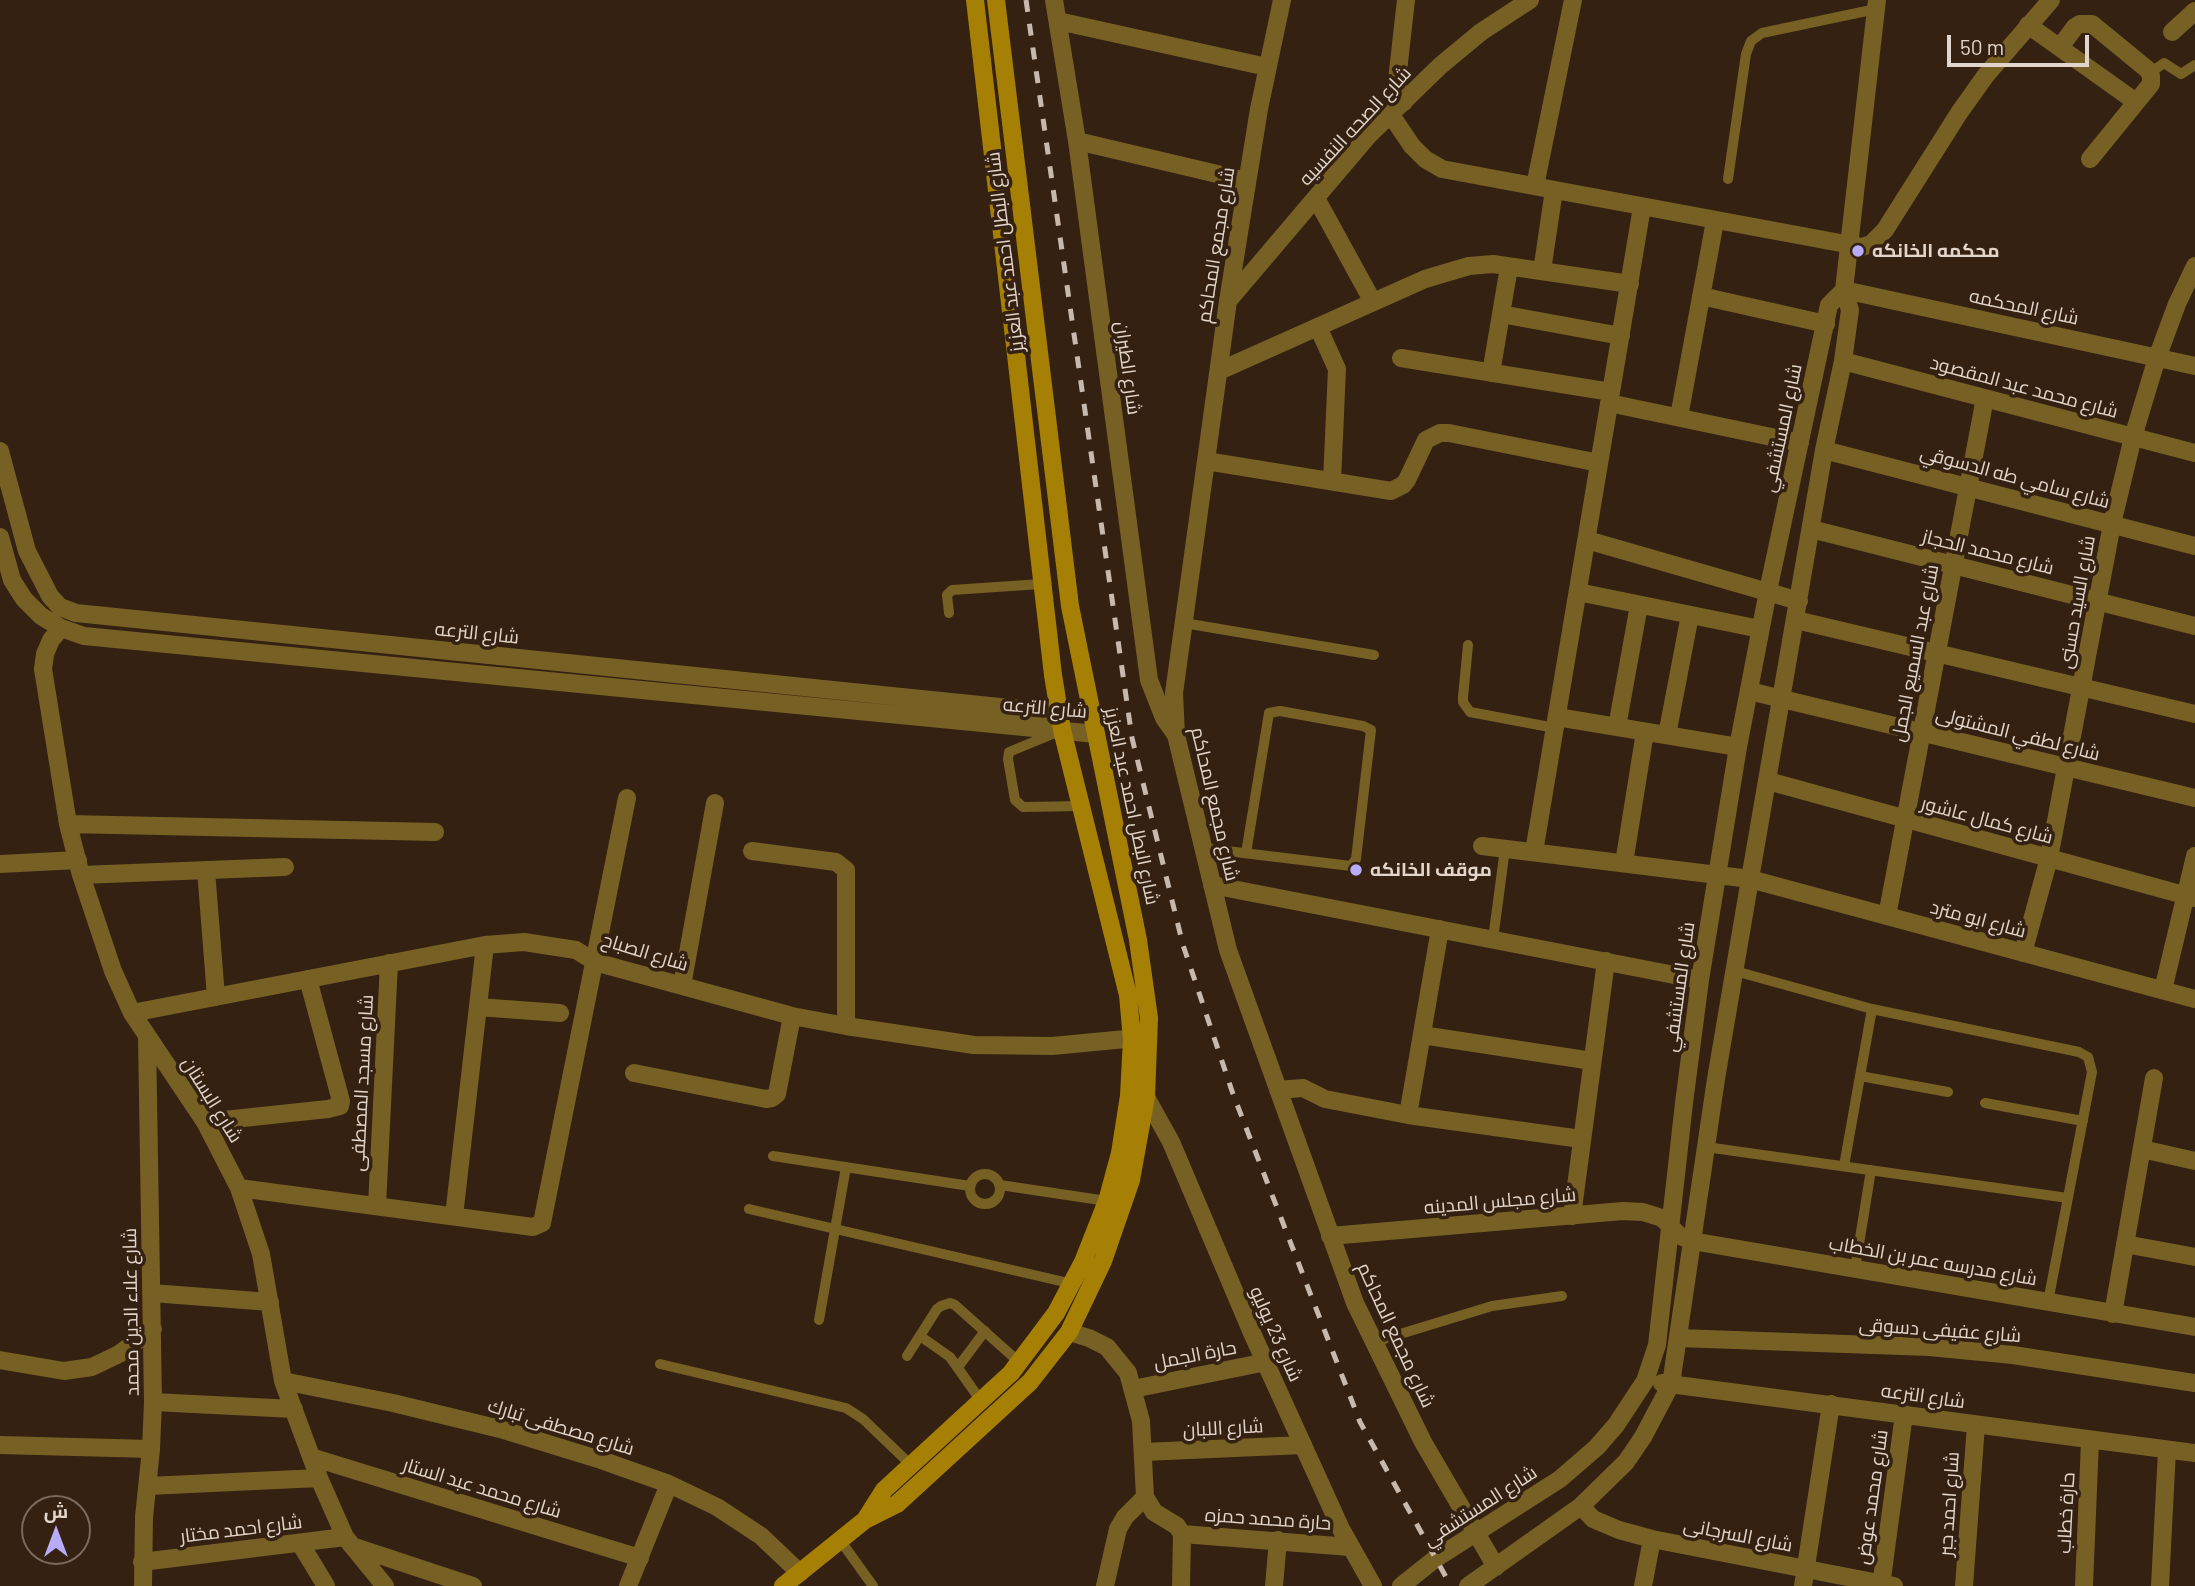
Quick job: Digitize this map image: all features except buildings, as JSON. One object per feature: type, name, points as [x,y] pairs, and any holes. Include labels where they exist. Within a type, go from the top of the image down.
[{"type":"main road","name":"شارع البطل احمد عبد العزيز","points":[[783,1586],[865,1520],[897,1504],[1030,1382],[1069,1332],[1103,1261],[1131,1180],[1146,1097],[1140,1038],[1060,722],[1041,584],[975,0]]},
{"type":"main road","name":"شارع البطل احمد عبد العزيز","points":[[865,1520],[884,1490],[981,1401],[1019,1362],[1056,1313],[1073,1284],[1107,1201],[1121,1153],[1140,1038],[1149,1018],[1138,940],[1070,606],[996,0]]},
{"type":"street","name":"شارع الطيران","points":[[1054,0],[1077,141],[1149,680],[1159,709],[1176,735]]},
{"type":"street","name":"شارع مجمع المحاكم","points":[[1282,0],[1247,181],[1228,301],[1174,693],[1176,735],[1228,950],[1355,1303],[1423,1442],[1496,1567]]},
{"type":"street","points":[[1404,102],[1398,91],[1397,80],[1406,0]]},
{"type":"street","name":"شارع الصحه النفسيه","points":[[1228,301],[1369,135],[1440,66],[1481,32],[1530,0]]},
{"type":"street","points":[[1535,186],[1573,0]]},
{"type":"street","points":[[1391,115],[1412,146],[1425,159],[1442,169],[1862,247],[1879,237],[1959,113],[2028,25],[2052,0]]},
{"type":"street","name":"شارع المستشفي","points":[[1468,1586],[1581,1506],[1626,1462],[1643,1437],[1671,1384],[1706,1147],[1780,697],[1796,620],[1824,450],[1843,361],[1850,310],[1844,290],[1876,2]]},
{"type":"street","points":[[2172,32],[2195,11]]},
{"type":"street","points":[[1058,20],[1268,67]]},
{"type":"street","points":[[2060,47],[2075,27],[2092,24],[2150,73],[2151,83],[2090,159]]},
{"type":"street","points":[[2028,25],[2136,102]]},
{"type":"street","points":[[1077,141],[1247,181]]},
{"type":"street","points":[[1542,271],[1555,190]]},
{"type":"street","points":[[1316,198],[1373,302]]},
{"type":"street","points":[[1534,852],[1642,207]]},
{"type":"street","points":[[1679,418],[1715,221]]},
{"type":"street","points":[[1219,371],[1446,271],[1469,266],[1493,264],[1630,284]]},
{"type":"street","name":"شارع السيد حسنى","points":[[2023,953],[2049,858],[2112,524],[2133,437],[2157,358],[2177,304],[2195,266]]},
{"type":"street","points":[[1491,373],[1509,267]]},
{"type":"street","name":"شارع المستشفي","points":[[1401,1586],[1436,1559],[1573,1469],[1616,1425],[1645,1381],[1657,1345],[1669,1225],[1700,980],[1738,747],[1760,629],[1829,305],[1844,290]]},
{"type":"street","name":"شارع المحكمه","points":[[1844,290],[2195,366]]},
{"type":"street","points":[[1701,296],[1826,324]]},
{"type":"street","points":[[1501,314],[1621,336]]},
{"type":"street","points":[[1318,327],[1337,369],[1332,481]]},
{"type":"street","points":[[1401,358],[1491,373],[1610,398],[1679,418],[1800,443]]},
{"type":"street","name":"شارع محمد عبد المقصود","points":[[1843,361],[2195,453]]},
{"type":"street","name":"شارع عبد السميع الجمل","points":[[1887,916],[1985,398]]},
{"type":"street","points":[[1206,461],[1391,491],[1407,481],[1426,440],[1440,433],[1599,463]]},
{"type":"street","name":"شارع سامي طه الدسوقي","points":[[1824,450],[2195,546]]},
{"type":"street","name":"شارع الترعه","points":[[0,451],[27,551],[50,596],[61,607],[76,613],[1060,722],[1096,733]]},
{"type":"street","name":"شارع محمد الحجاز","points":[[1811,529],[2195,626]]},
{"type":"street","name":"شارع الترعه","points":[[0,537],[12,580],[24,599],[41,616],[61,628],[84,636],[1060,722]]},
{"type":"street","points":[[1587,540],[1799,601]]},
{"type":"street","points":[[1578,592],[1760,629]]},
{"type":"street","points":[[1616,727],[1639,605]]},
{"type":"street","points":[[1667,735],[1689,615]]},
{"type":"street","points":[[1796,620],[2195,714]]},
{"type":"street","name":"شارع البستان","points":[[61,628],[51,640],[43,669],[68,824],[113,971],[132,1013],[205,1122],[239,1188],[261,1254],[283,1381],[319,1478],[348,1542],[385,1586]]},
{"type":"street","name":"شارع لطفي المشتولى","points":[[1749,691],[2195,798]]},
{"type":"street","points":[[1556,722],[1616,727],[1738,747]]},
{"type":"street","points":[[1624,863],[1645,732]]},
{"type":"street","name":"شارع كمال عاشور","points":[[1768,782],[2191,897]]},
{"type":"street","points":[[239,1188],[533,1227],[542,1223],[627,798]]},
{"type":"street","points":[[682,986],[715,803]]},
{"type":"street","points":[[68,824],[435,832]]},
{"type":"street","name":"شارع ابو مترد","points":[[1482,846],[1750,879],[2195,999]]},
{"type":"street","points":[[752,851],[836,862],[846,870],[846,1026]]},
{"type":"street","points":[[2163,990],[2191,897],[2195,856]]},
{"type":"street","points":[[0,864],[206,870],[285,867]]},
{"type":"street","points":[[206,870],[216,997]]},
{"type":"street","points":[[1212,885],[1700,980]]},
{"type":"street","points":[[1408,1115],[1440,929]]},
{"type":"street","name":"شارع الصباح","points":[[132,1013],[485,944],[524,942],[576,950],[595,962],[792,1016],[846,1026],[974,1045],[1052,1046],[1140,1038]]},
{"type":"street","points":[[454,1216],[485,944]]},
{"type":"street","points":[[1572,1216],[1606,961]]},
{"type":"street","name":"شارع مسجد المصطفى","points":[[377,1206],[389,963]]},
{"type":"street","points":[[205,1122],[328,1110],[340,1106],[341,1101],[308,979]]},
{"type":"street","points":[[478,1007],[560,1013]]},
{"type":"street","points":[[634,1073],[772,1098],[777,1094],[792,1016]]},
{"type":"street","points":[[1422,1035],[1592,1061]]},
{"type":"street","name":"شارع علاء الدين محمد","points":[[143,1586],[142,1562],[153,1402],[147,1037]]},
{"type":"street","points":[[2113,1314],[2154,1078]]},
{"type":"street","points":[[1278,1090],[1303,1088],[1325,1099],[1408,1115],[1581,1139]]},
{"type":"street","name":"شارع 23 يوليو","points":[[1146,1097],[1171,1142],[1350,1547],[1373,1586]]},
{"type":"street","points":[[2142,1149],[2195,1161]]},
{"type":"street","name":"شارع مجلس المدينه","points":[[1330,1236],[1643,1212],[1662,1218],[1669,1225]]},
{"type":"street","name":"شارع مدرسه عمر بن الخطاب","points":[[1669,1225],[1680,1236],[1692,1241],[2195,1328]]},
{"type":"street","points":[[2125,1244],[2195,1258]]},
{"type":"street","points":[[152,1293],[270,1302]]},
{"type":"street","points":[[0,1360],[64,1371],[92,1367],[119,1354],[153,1329]]},
{"type":"street","points":[[1069,1332],[1107,1347],[1128,1373],[1141,1421],[1145,1497],[1154,1512],[1177,1526],[1182,1534],[1181,1586]]},
{"type":"street","name":"شارع عفيفى دسوقى","points":[[1679,1338],[1928,1347],[2013,1355],[2195,1383]]},
{"type":"street","name":"حارة الجمل","points":[[1133,1389],[1266,1362]]},
{"type":"street","name":"شارع مصطفى تبارك","points":[[283,1381],[393,1403],[500,1429],[669,1484],[717,1507],[750,1529],[800,1573]]},
{"type":"street","name":"شارع الترعه","points":[[1645,1381],[2195,1453]]},
{"type":"street","points":[[153,1402],[294,1409]]},
{"type":"street","points":[[1804,1578],[1830,1404]]},
{"type":"street","name":"شارع محمد عوض","points":[[1885,1585],[1904,1415]]},
{"type":"street","name":"شارع احمد جبر","points":[[1964,1586],[1976,1424]]},
{"type":"street","name":"حارة خطاب","points":[[2084,1586],[2090,1441]]},
{"type":"street","points":[[0,1445],[151,1449]]},
{"type":"street","name":"شارع اللبان","points":[[1144,1452],[1303,1445]]},
{"type":"street","points":[[2160,1586],[2167,1450]]},
{"type":"street","name":"شارع محمد عبد الستار","points":[[311,1457],[640,1558]]},
{"type":"street","points":[[148,1486],[319,1478]]},
{"type":"street","points":[[628,1586],[669,1484]]},
{"type":"street","points":[[1105,1586],[1118,1529],[1125,1517],[1145,1497]]},
{"type":"street","name":"شارع السرجانى","points":[[1581,1506],[1592,1519],[1652,1539],[1804,1578],[1885,1585]]},
{"type":"street","name":"حارة محمد حمزه","points":[[1182,1534],[1350,1547]]},
{"type":"street","points":[[1643,1586],[1652,1539]]},
{"type":"street","points":[[1274,1586],[1278,1540]]},
{"type":"street","name":"شارع احمد مختار","points":[[142,1562],[300,1543],[348,1542],[473,1586]]},
{"type":"street","points":[[300,1543],[326,1586]]},
{"type":"lane","points":[[1728,178],[1746,54],[1751,41],[1762,33],[1876,2]]},
{"type":"lane","points":[[2150,73],[2164,64],[2181,74],[2195,65]]},
{"type":"lane","points":[[949,613],[947,595],[953,590],[1041,584]]},
{"type":"lane","points":[[1184,622],[1374,655]]},
{"type":"lane","points":[[1468,645],[1463,702],[1470,712],[1556,722]]},
{"type":"lane","points":[[1202,848],[1347,866],[1354,863],[1371,730],[1363,726],[1280,711],[1269,713],[1246,853]]},
{"type":"lane","points":[[1060,722],[1009,752],[1015,800],[1023,807],[1082,806]]},
{"type":"lane","points":[[1493,940],[1505,849]]},
{"type":"lane","points":[[1735,971],[1872,1009],[2084,1054],[2091,1062],[2092,1072],[2048,1302]]},
{"type":"lane","points":[[1844,1167],[1872,1009]]},
{"type":"lane","points":[[1860,1076],[1948,1091]]},
{"type":"lane","points":[[1986,1103],[2083,1121]]},
{"type":"lane","points":[[1706,1147],[2068,1198]]},
{"type":"lane","points":[[773,1156],[970,1186]]},
{"type":"lane","points":[[819,1320],[846,1167]]},
{"type":"lane","points":[[1855,1269],[1871,1170]]},
{"type":"lane","points":[[988,1173],[998,1180],[1000,1191],[994,1201],[982,1204],[972,1198],[970,1186],[976,1176],[988,1173]]},
{"type":"lane","points":[[1000,1185],[1107,1201]]},
{"type":"lane","points":[[749,1209],[1073,1284]]},
{"type":"lane","points":[[1374,1342],[1492,1306],[1562,1296]]},
{"type":"lane","points":[[907,1356],[937,1310],[945,1304],[955,1305],[1019,1362]]},
{"type":"lane","points":[[958,1367],[985,1331]]},
{"type":"lane","points":[[919,1336],[940,1349],[958,1367],[981,1401]]},
{"type":"lane","points":[[660,1364],[846,1408],[863,1419],[911,1465]]},
{"type":"lane","points":[[840,1540],[873,1586]]},
{"type":"railway","points":[[1026,0],[1132,738],[1183,945],[1233,1094],[1360,1422],[1451,1586]]},
{"type":"place","name":"محكمه الخانكه","points":[[1858,251]]},
{"type":"place","name":"موقف الخانكه","points":[[1356,870]]}]
